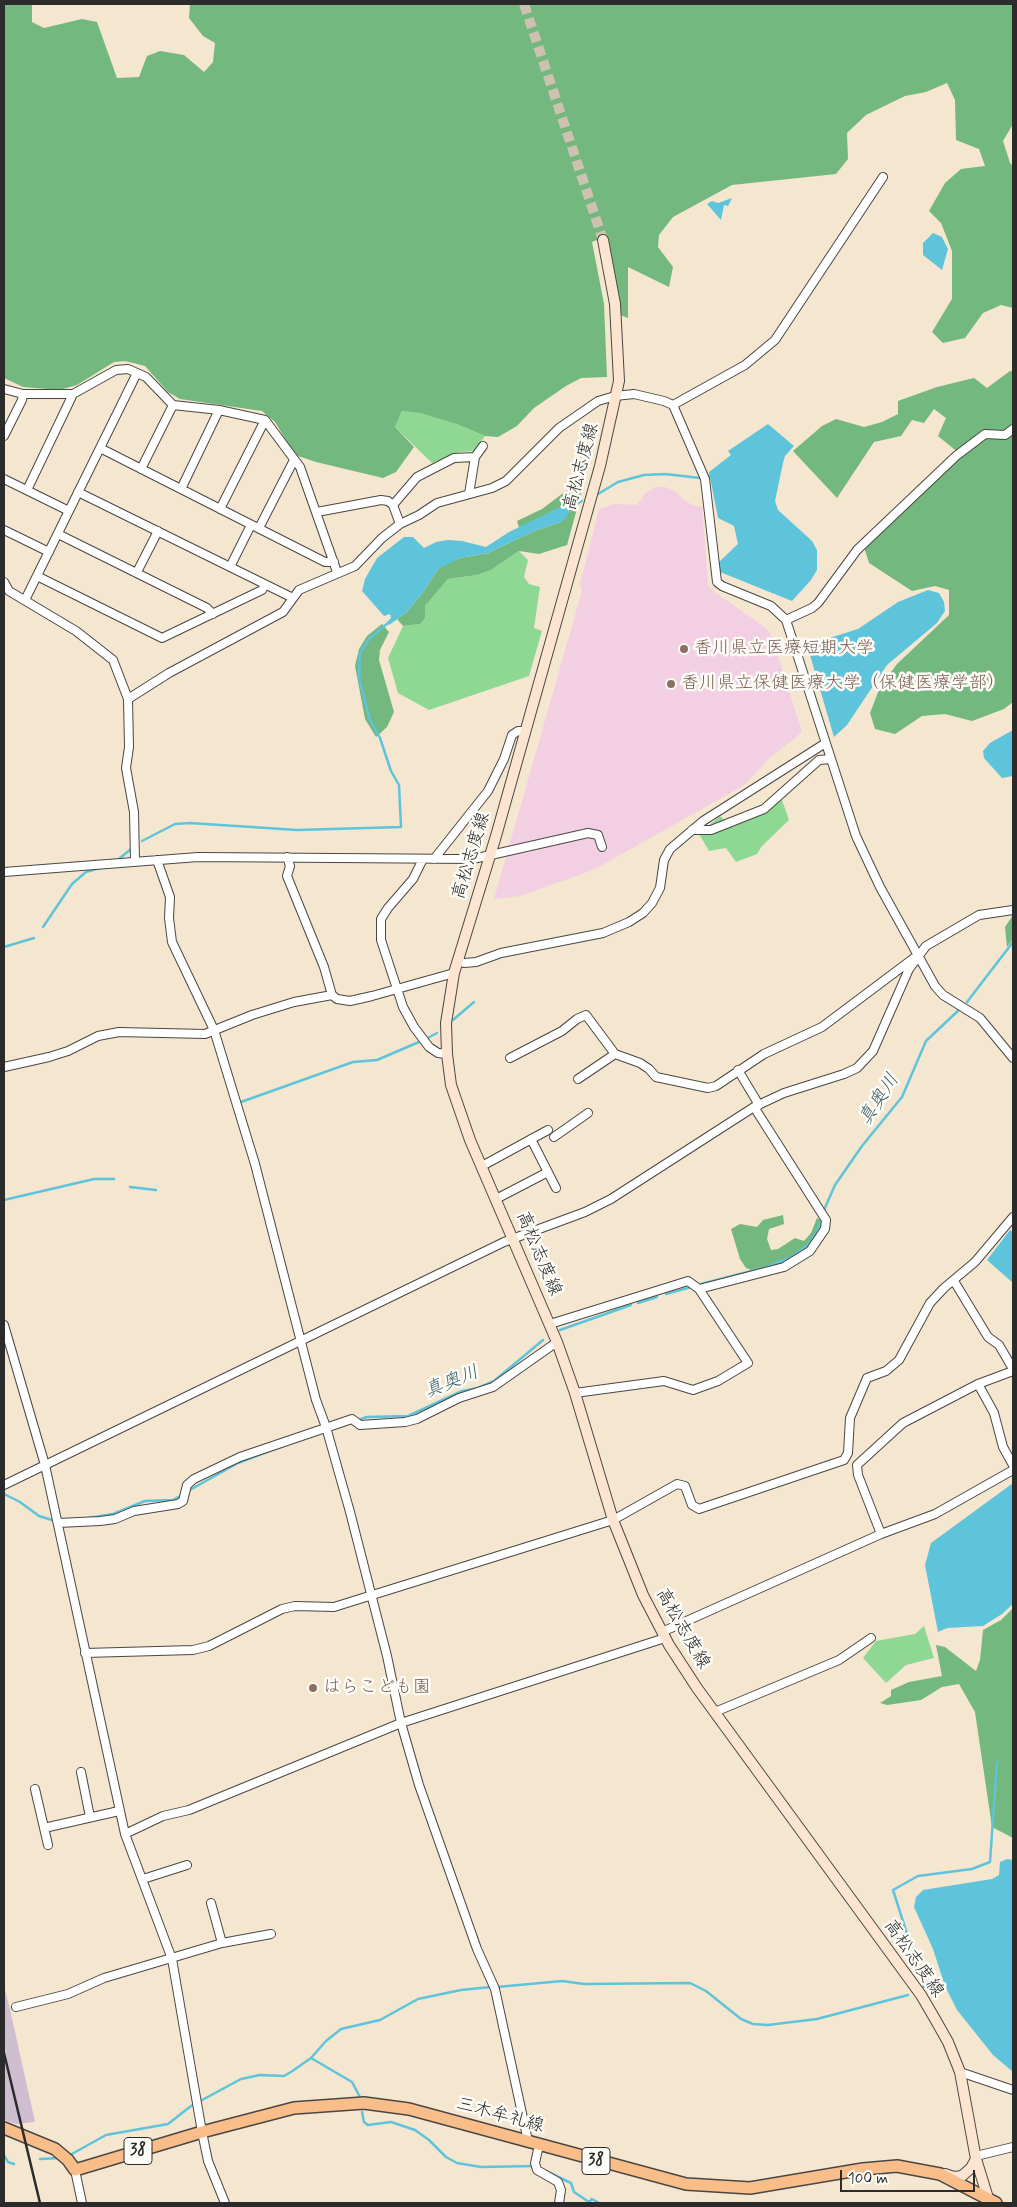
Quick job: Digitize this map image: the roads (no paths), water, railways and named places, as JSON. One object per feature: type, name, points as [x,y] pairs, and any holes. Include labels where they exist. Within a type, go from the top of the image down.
[{"type":"main road","name":"高松志度線","points":[[603,240],[616,313],[619,381],[614,396],[600,466],[490,856],[454,973],[446,1023],[447,1054],[455,1101],[557,1342],[575,1393],[613,1520],[632,1573],[663,1635],[715,1712],[920,1995],[948,2042],[960,2072],[976,2157],[992,2201]]},
{"type":"main road","name":"三木牟礼線","points":[[75,2170],[202,2132],[294,2108],[364,2103],[409,2109],[655,2178],[686,2184],[723,2188],[750,2188],[897,2166],[925,2170],[952,2179],[992,2201]]},
{"type":"main road","points":[[4,2128],[55,2148],[75,2170]]},
{"type":"main road","points":[[925,2170],[935,2170],[954,2177],[962,2176],[971,2168],[976,2157]]},
{"type":"street","points":[[673,405],[736,372],[775,340],[883,177]]},
{"type":"street","points":[[4,388],[23,394],[72,394],[116,370],[128,369],[146,377],[173,405],[219,410],[265,420],[300,467],[337,572]]},
{"type":"street","points":[[25,600],[137,373]]},
{"type":"street","points":[[4,436],[23,394]]},
{"type":"street","points":[[27,490],[72,394]]},
{"type":"street","points":[[128,699],[170,672],[283,612],[299,590],[337,572],[355,566],[382,538],[400,524],[419,515],[437,503],[492,488],[506,481],[559,428],[598,401],[614,396],[634,394],[664,401],[673,405],[705,479],[717,582],[722,586],[771,606],[786,620],[824,744],[863,853],[943,995],[980,1018],[1013,1058]]},
{"type":"street","points":[[141,469],[173,405]]},
{"type":"street","points":[[180,489],[219,410]]},
{"type":"street","points":[[220,509],[265,420]]},
{"type":"street","points":[[786,620],[812,608],[818,603],[857,550],[956,456],[985,434],[1004,434],[1013,429]]},
{"type":"street","points":[[470,494],[475,457],[482,446]]},
{"type":"street","points":[[100,448],[325,562],[334,562]]},
{"type":"street","points":[[393,505],[416,477],[454,458],[475,457]]},
{"type":"street","points":[[230,567],[294,460]]},
{"type":"street","points":[[4,479],[69,511]]},
{"type":"street","points":[[78,492],[293,598]]},
{"type":"street","points":[[317,512],[381,500],[388,501],[393,505],[400,524]]},
{"type":"street","points":[[4,530],[49,552]]},
{"type":"street","points":[[137,572],[158,531]]},
{"type":"street","points":[[58,534],[207,608],[213,614]]},
{"type":"street","points":[[37,576],[162,638],[262,590],[265,585]]},
{"type":"street","points":[[4,582],[9,591],[76,631],[113,660],[128,699],[126,768],[134,812],[135,861]]},
{"type":"street","points":[[434,859],[488,791],[504,759],[512,735],[518,731],[525,731]]},
{"type":"street","points":[[457,960],[464,963],[476,962],[501,953],[603,933],[629,922],[643,913],[652,903],[660,888],[664,860],[670,849],[692,830],[824,744]]},
{"type":"street","points":[[692,830],[711,830],[764,809],[820,760],[830,759]]},
{"type":"street","points":[[4,872],[198,857],[473,859],[588,832],[598,835],[602,848]]},
{"type":"street","points":[[287,857],[290,866],[287,876],[324,967],[332,995]]},
{"type":"street","points":[[423,859],[413,879],[381,919],[381,940],[403,1007],[426,1043],[438,1053],[447,1054]]},
{"type":"street","points":[[157,860],[170,897],[169,918],[172,942],[214,1030],[255,1164],[300,1343],[316,1400],[326,1427],[387,1656],[401,1723],[426,1807],[451,1870],[477,1949],[494,1986],[528,2141]]},
{"type":"street","points":[[4,1484],[300,1343],[514,1238],[585,1212],[611,1199],[757,1106],[784,1093],[844,1074],[867,1059],[878,1040],[909,969],[926,946],[968,920],[990,912],[1013,910]]},
{"type":"street","points":[[510,1058],[562,1031],[577,1019],[586,1015],[616,1054],[640,1063],[656,1077],[700,1088],[716,1086],[764,1054],[822,1027],[919,955]]},
{"type":"street","points":[[4,1067],[68,1051],[98,1036],[119,1032],[206,1034],[252,1015],[294,1002],[332,995],[344,1001],[398,990],[454,973]]},
{"type":"street","points":[[578,1079],[616,1054]]},
{"type":"street","points":[[699,1289],[784,1267],[810,1251],[825,1229],[826,1220],[757,1106],[738,1070]]},
{"type":"street","points":[[554,1137],[588,1112]]},
{"type":"street","points":[[482,1166],[548,1130]]},
{"type":"street","points":[[531,1139],[556,1188]]},
{"type":"street","points":[[496,1199],[548,1172]]},
{"type":"street","points":[[86,1653],[193,1650],[208,1646],[282,1609],[295,1606],[334,1607],[572,1531],[613,1520],[677,1484],[685,1486],[692,1505],[699,1509],[844,1460],[848,1453],[850,1418],[867,1378],[886,1371],[899,1360],[930,1303],[980,1256],[1013,1216]]},
{"type":"street","points":[[550,1324],[688,1281],[699,1289],[748,1363],[718,1382],[693,1390],[664,1381],[575,1393]]},
{"type":"street","points":[[881,1534],[858,1475],[857,1465],[903,1423],[978,1384],[1013,1370],[999,1345],[988,1337],[954,1281]]},
{"type":"street","points":[[4,1325],[45,1465],[118,1811],[172,1959],[208,2161],[225,2203]]},
{"type":"street","points":[[58,1523],[100,1522],[115,1519],[134,1511],[178,1504],[183,1501],[187,1485],[194,1479],[240,1457],[352,1419],[360,1426],[405,1422],[417,1419],[459,1398],[483,1392],[493,1387],[557,1342]]},
{"type":"street","points":[[978,1384],[994,1413],[1003,1447],[1013,1465]]},
{"type":"street","points":[[125,1834],[163,1816],[189,1810],[401,1723],[663,1635],[881,1534],[935,1514],[1013,1470]]},
{"type":"street","points":[[715,1712],[839,1660],[871,1638]]},
{"type":"street","points":[[81,1772],[90,1817]]},
{"type":"street","points":[[35,1789],[48,1845]]},
{"type":"street","points":[[44,1828],[118,1811]]},
{"type":"street","points":[[143,1880],[187,1865]]},
{"type":"street","points":[[210,1903],[222,1943]]},
{"type":"street","points":[[16,2007],[68,1994],[104,1978],[222,1943],[270,1934]]},
{"type":"street","points":[[960,2072],[1013,2090]]},
{"type":"street","points":[[539,2145],[535,2163],[537,2170],[558,2182],[560,2190],[559,2203]]},
{"type":"street","points":[[976,2157],[1013,2147]]},
{"type":"street","points":[[75,2170],[82,2203]]},
{"type":"water","points":[[732,198],[728,206],[724,205],[721,220],[707,204],[712,201],[718,203]]},
{"type":"water","points":[[933,233],[942,237],[948,249],[942,270],[923,255],[923,243]]},
{"type":"water","points":[[768,424],[794,446],[785,456],[783,463],[775,501],[778,510],[812,541],[817,550],[817,570],[811,580],[792,601],[720,572],[719,562],[738,544],[734,526],[718,518],[709,472],[731,455],[728,451]]},
{"type":"water","points":[[565,505],[569,508],[568,515],[561,522],[534,531],[488,553],[460,558],[438,569],[424,591],[406,613],[389,625],[387,622],[391,618],[390,614],[384,616],[362,591],[365,579],[377,558],[404,537],[413,537],[424,548],[436,542],[448,540],[462,541],[486,547],[509,532]]},
{"type":"water","points":[[928,590],[939,593],[944,602],[945,611],[937,623],[887,665],[847,725],[834,737],[807,645],[858,629],[898,602]]},
{"type":"water","points":[[1013,730],[1013,776],[1002,778],[984,758],[983,751],[990,743]]},
{"type":"water","points":[[1010,1230],[1013,1232],[1013,1283],[987,1260]]},
{"type":"water","points":[[1013,1483],[1013,1604],[1002,1614],[983,1626],[947,1628],[938,1632],[925,1565],[931,1543]]},
{"type":"water","points":[[1007,1859],[1013,1860],[1013,2072],[993,2055],[957,2010],[945,1986],[933,1949],[914,1907],[916,1897],[923,1890],[992,1879],[999,1875],[1000,1862]]},
{"type":"waterway","points":[[598,494],[618,482],[644,475],[665,474],[700,478],[710,476]]},
{"type":"waterway","points":[[569,508],[582,501]]},
{"type":"waterway","points":[[142,841],[175,824],[190,823],[297,830],[401,827],[399,785],[391,771],[380,738],[370,720],[359,678],[360,653],[369,639],[388,623]]},
{"type":"waterway","points":[[120,858],[131,849]]},
{"type":"waterway","points":[[43,927],[72,884],[86,872],[100,868]]},
{"type":"waterway","points":[[4,947],[34,938]]},
{"type":"waterway","name":"真奥川","points":[[967,1002],[1013,942]]},
{"type":"waterway","points":[[453,1020],[474,1002]]},
{"type":"waterway","name":"真奥川","points":[[824,1210],[835,1185],[862,1146],[902,1097],[926,1041],[961,1008]]},
{"type":"waterway","points":[[426,1039],[437,1033]]},
{"type":"waterway","points":[[241,1102],[353,1062],[377,1060],[419,1042]]},
{"type":"waterway","points":[[4,1200],[94,1179],[114,1179]]},
{"type":"waterway","points":[[130,1187],[156,1190]]},
{"type":"waterway","name":"真奥川","points":[[701,1284],[767,1267],[792,1257],[809,1244],[819,1228],[821,1219]]},
{"type":"waterway","name":"真奥川","points":[[666,1294],[691,1287]]},
{"type":"waterway","name":"真奥川","points":[[638,1303],[657,1297]]},
{"type":"waterway","name":"真奥川","points":[[560,1330],[631,1305]]},
{"type":"waterway","name":"真奥川","points":[[358,1420],[367,1417],[408,1416],[462,1391],[478,1388],[494,1381],[543,1340]]},
{"type":"waterway","name":"真奥川","points":[[188,1491],[238,1463],[280,1447]]},
{"type":"waterway","name":"真奥川","points":[[4,1494],[20,1502],[39,1516],[52,1520]]},
{"type":"waterway","name":"真奥川","points":[[88,1518],[113,1514],[145,1501],[173,1500],[182,1495]]},
{"type":"waterway","points":[[924,1987],[893,1890],[918,1876],[972,1869],[990,1862],[997,1762]]},
{"type":"waterway","points":[[497,1987],[562,1981],[584,1984],[690,1983],[706,1991],[741,2019],[753,2024],[768,2025],[817,2019],[908,1995]]},
{"type":"waterway","points":[[70,2155],[106,2135],[168,2124],[191,2106],[241,2079],[260,2075],[284,2076],[311,2058],[326,2041],[341,2029],[380,2020],[418,1999],[461,1990],[491,1987]]},
{"type":"waterway","points":[[311,2058],[352,2082],[361,2099]]},
{"type":"waterway","points":[[362,2112],[364,2122],[368,2125],[391,2122],[415,2130],[429,2140],[446,2157],[457,2163],[481,2167],[534,2166]]},
{"type":"waterway","points":[[4,2155],[8,2162],[14,2164]]},
{"type":"waterway","points":[[40,2159],[60,2158]]},
{"type":"waterway","points":[[546,2171],[571,2183],[574,2192],[589,2202],[592,2199],[599,2203]]},
{"type":"tunnel","points":[[524,4],[603,240]]},
{"type":"railway","points":[[4,2053],[40,2203]]},
{"type":"place","name":"香川県立医療短期大学","points":[[684,649]]},
{"type":"place","name":"香川県立保健医療大学（保健医療学部）","points":[[671,684]]},
{"type":"place","name":"はらこども園","points":[[313,1688]]}]
